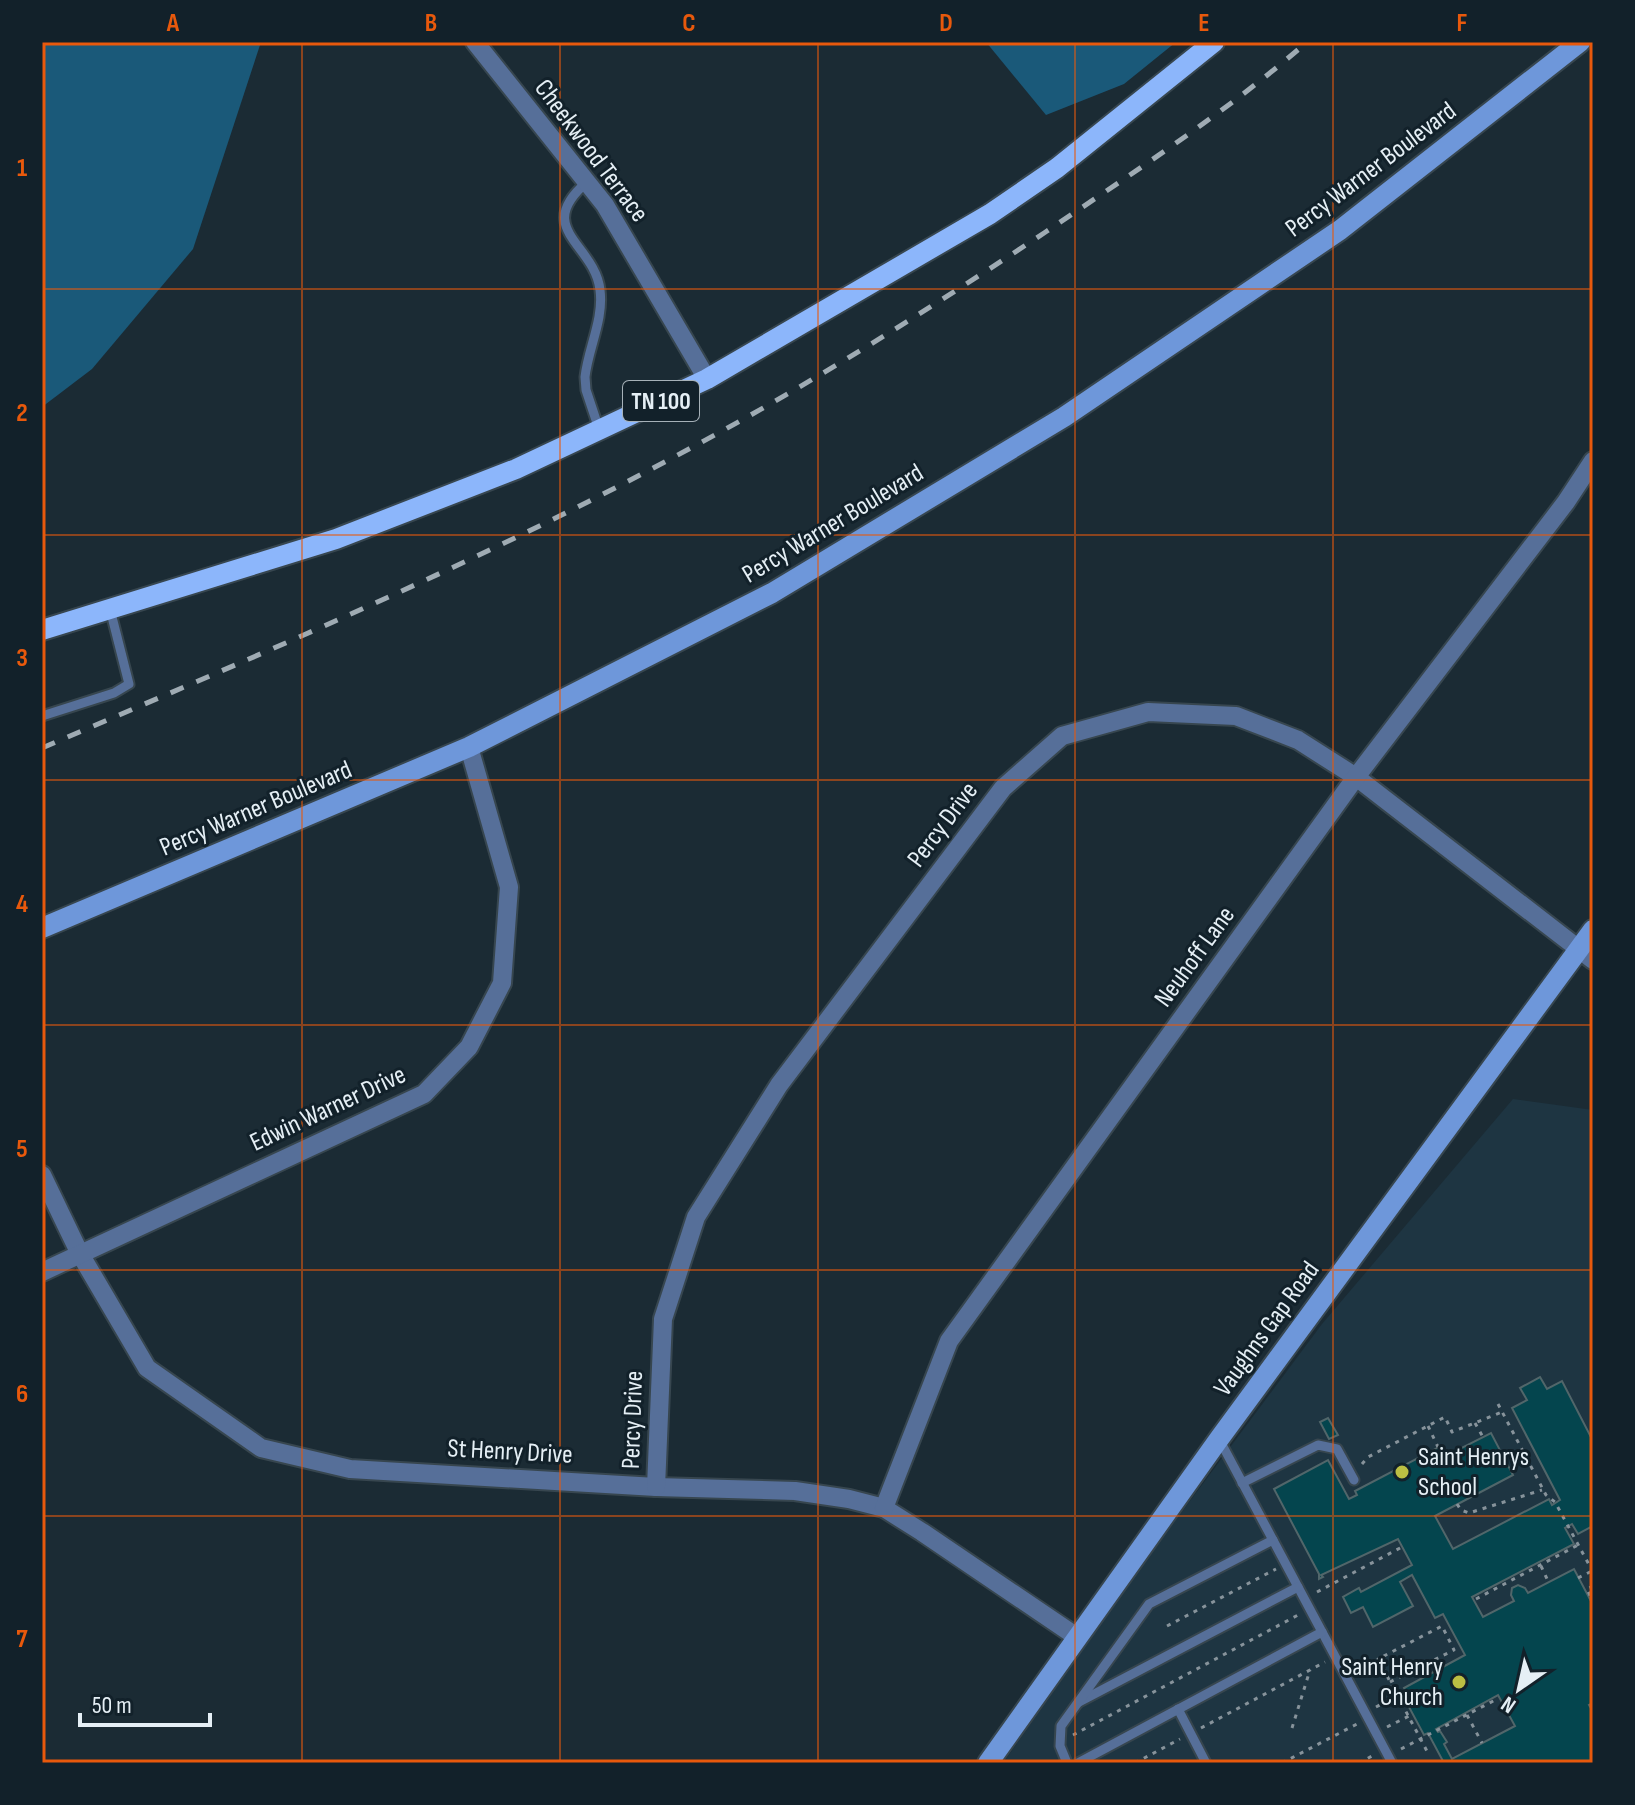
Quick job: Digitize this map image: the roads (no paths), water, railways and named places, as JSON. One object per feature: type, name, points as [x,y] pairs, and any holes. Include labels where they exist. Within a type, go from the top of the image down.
[{"type":"main road","name":"TN 100","points":[[42,630],[336,539],[516,469],[707,379],[990,214],[1057,168],[1214,42]]},
{"type":"street","name":"Cheekwood Terrace","points":[[475,42],[605,205],[707,379]]},
{"type":"street","name":"Percy Warner Boulevard","points":[[42,928],[469,747],[772,593],[1064,417],[1340,230],[1580,42]]},
{"type":"street","name":"Neuhoff Lane","points":[[884,1508],[949,1341],[1356,777],[1566,502],[1593,461]]},
{"type":"street","name":"Percy Drive","points":[[656,1487],[663,1319],[696,1217],[779,1085],[1003,788],[1062,736],[1148,712],[1236,716],[1298,740],[1356,777],[1586,954]]},
{"type":"street","name":"Edwin Warner Drive","points":[[42,1272],[79,1252],[424,1094],[469,1047],[502,983],[509,887],[469,747]]},
{"type":"street","name":"Vaughns Gap Road","points":[[994,1761],[1077,1637],[1219,1439],[1586,954],[1593,930]]},
{"type":"street","name":"St Henry Drive","points":[[42,1175],[79,1252],[147,1368],[261,1448],[350,1469],[656,1487],[795,1491],[849,1499],[884,1508],[1077,1637]]},
{"type":"lane","points":[[587,182],[572,195],[564,208],[565,223],[596,275],[601,291],[585,377],[599,430]]},
{"type":"lane","points":[[42,716],[114,693],[129,684],[110,609]]},
{"type":"lane","points":[[1219,1439],[1392,1763]]},
{"type":"lane","points":[[1242,1483],[1318,1445],[1337,1449],[1353,1478]]},
{"type":"lane","points":[[1067,1763],[1059,1742],[1061,1726],[1149,1604],[1273,1540]]},
{"type":"lane","points":[[1076,1704],[1298,1587]]},
{"type":"lane","points":[[1078,1763],[1322,1632]]},
{"type":"lane","points":[[1178,1709],[1206,1763]]},
{"type":"railway","points":[[42,748],[439,574],[595,498],[720,432],[862,349],[1047,231],[1213,116],[1307,42]]},
{"type":"place","name":"Saint Henrys School","points":[[1402,1472]]},
{"type":"place","name":"Saint Henry Church","points":[[1459,1682]]}]
